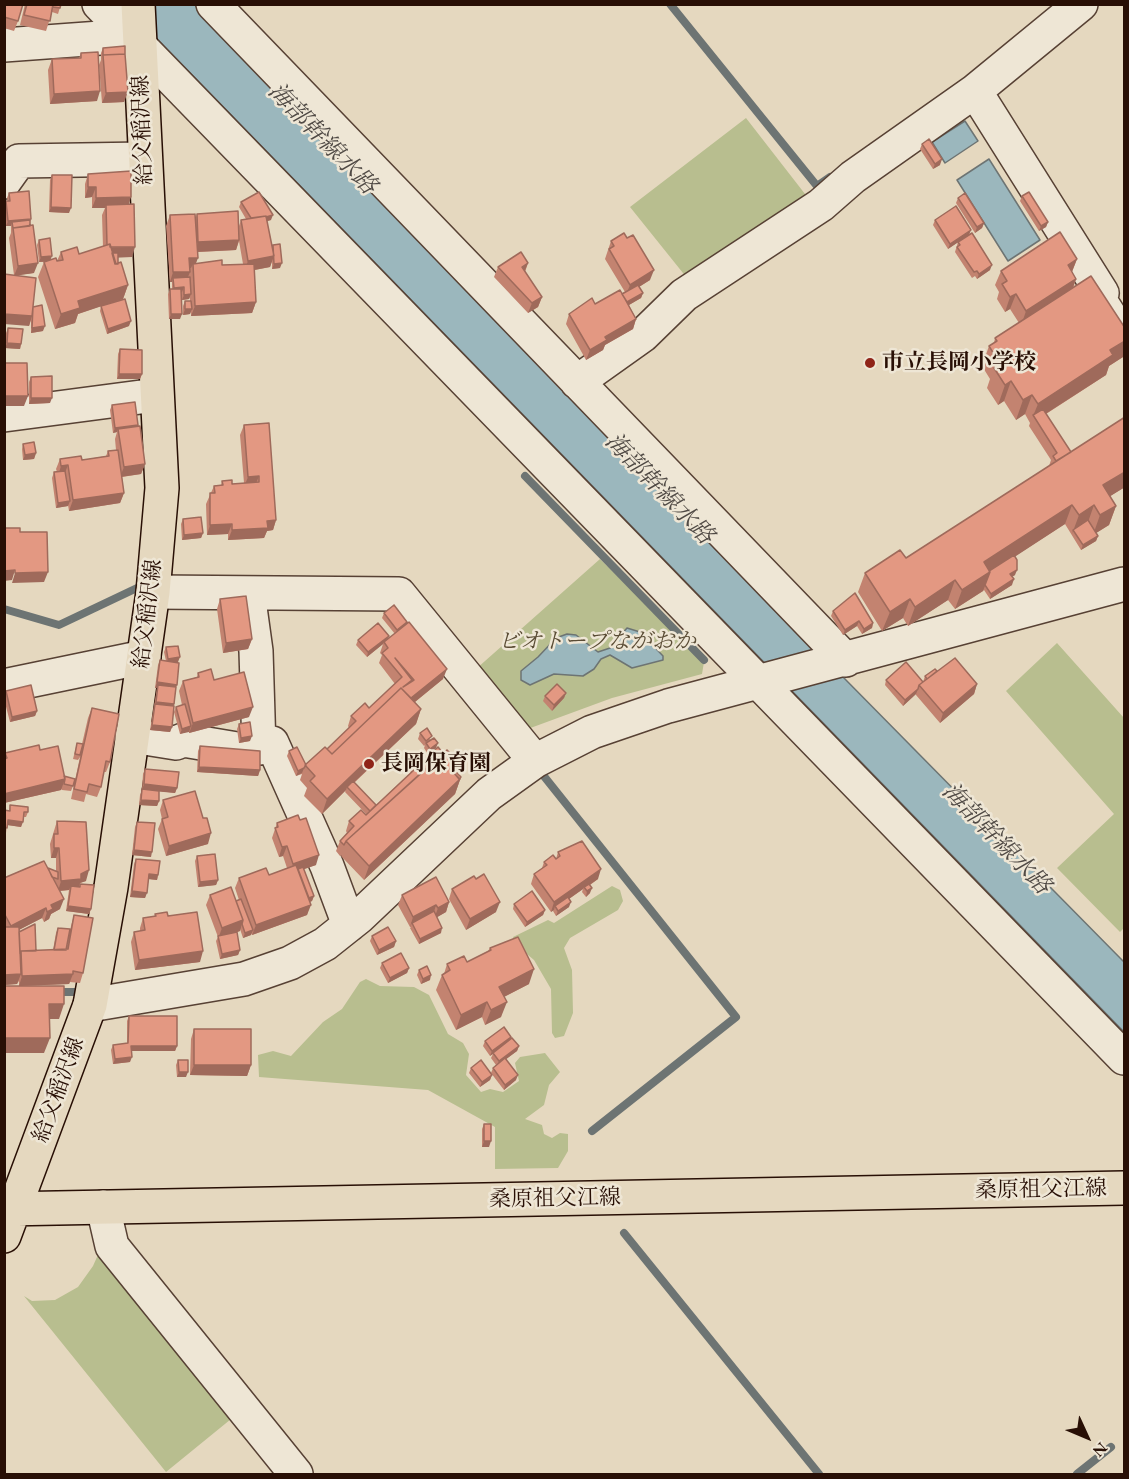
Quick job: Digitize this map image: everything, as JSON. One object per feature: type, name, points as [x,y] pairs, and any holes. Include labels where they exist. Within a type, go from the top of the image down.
[{"type":"main road","name":"給父稲沢線","points":[[8,1217],[90,1005],[111,888],[153,592],[162,488],[136,28]]},
{"type":"main road","name":"桑原祖父江線","points":[[8,1217],[103,1207],[1125,1188]]},
{"type":"street","points":[[99,4],[136,28],[766,680],[1125,1058]]},
{"type":"street","points":[[213,4],[842,661]]},
{"type":"street","points":[[577,382],[643,335],[684,295],[821,205],[853,177],[975,91],[1081,4]]},
{"type":"street","points":[[4,45],[136,28]]},
{"type":"street","points":[[975,91],[1101,293],[1099,299],[1125,338]]},
{"type":"street","points":[[4,182],[20,161],[144,159]]},
{"type":"street","points":[[4,415],[156,395]]},
{"type":"street","points":[[90,1005],[244,979],[290,963],[325,944],[349,925],[489,794],[535,761],[592,732],[668,706],[1125,584]]},
{"type":"street","points":[[153,592],[399,594],[535,761]]},
{"type":"street","points":[[248,593],[256,651],[260,748]]},
{"type":"street","points":[[4,686],[144,657]]},
{"type":"street","points":[[132,736],[176,743],[183,740],[237,749],[260,748],[272,743],[327,866],[349,925]]},
{"type":"street","points":[[103,1207],[112,1245],[296,1474]]},
{"type":"green space","points":[[746,118],[812,203],[691,283],[630,207]]},
{"type":"green space","name":"ビオトープながおか","points":[[600,559],[704,662],[702,674],[612,698],[525,730],[476,669]]},
{"type":"green space","points":[[1057,643],[1124,718],[1124,928],[1120,932],[1057,868],[1114,814],[1006,691]]},
{"type":"green space","points":[[612,886],[620,890],[623,901],[618,910],[570,938],[564,948],[572,970],[573,1013],[564,1036],[555,1038],[552,1033],[551,989],[534,960],[515,944],[513,937],[548,920],[554,923]]},
{"type":"green space","points":[[366,979],[380,986],[414,987],[429,995],[448,1034],[463,1043],[469,1054],[466,1075],[481,1092],[490,1089],[503,1092],[519,1081],[515,1063],[520,1057],[545,1053],[560,1072],[549,1085],[544,1105],[525,1119],[542,1125],[544,1134],[552,1138],[560,1133],[568,1134],[568,1151],[558,1168],[495,1169],[495,1127],[428,1090],[259,1077],[258,1055],[273,1051],[291,1056],[323,1022],[342,1009],[360,982]]},
{"type":"green space","points":[[101,1248],[236,1415],[166,1472],[24,1296],[32,1301],[55,1300],[78,1287],[93,1266]]},
{"type":"water","name":"海部幹線水路","points":[[124,5],[195,5],[843,677],[1124,962],[1124,1032]]},
{"type":"water","points":[[965,121],[978,141],[945,163],[932,142]]},
{"type":"water","points":[[989,159],[1040,240],[1008,261],[957,180]]},
{"type":"water","points":[[627,628],[640,632],[663,656],[663,660],[632,668],[610,655],[601,659],[594,669],[583,676],[554,674],[530,685],[521,680],[521,671],[556,638],[567,634],[576,635],[598,652],[610,648]]},
{"type":"building","points":[[4,4],[23,4],[18,21],[4,17]]},
{"type":"building","points":[[27,4],[53,4],[50,21],[24,15]]},
{"type":"building","points":[[53,4],[61,4],[60,8],[53,7]]},
{"type":"building","points":[[125,46],[125,54],[103,55],[103,48]]},
{"type":"building","points":[[98,52],[100,91],[54,94],[52,59],[81,58],[81,53]]},
{"type":"building","points":[[125,54],[128,92],[106,93],[103,55]]},
{"type":"building","points":[[929,139],[942,159],[935,164],[922,144]]},
{"type":"building","points":[[131,171],[131,197],[96,198],[96,187],[88,187],[88,174]]},
{"type":"building","points":[[52,175],[72,175],[71,208],[51,207]]},
{"type":"building","points":[[29,191],[31,219],[8,221],[6,201],[10,201],[9,193]]},
{"type":"building","points":[[259,192],[273,215],[251,218],[241,202]]},
{"type":"building","points":[[1029,192],[1048,222],[1041,226],[1022,196]]},
{"type":"building","points":[[965,193],[984,223],[977,227],[958,198]]},
{"type":"building","points":[[134,204],[135,247],[110,247],[110,244],[107,245],[106,205]]},
{"type":"building","points":[[956,206],[971,230],[950,244],[935,220]]},
{"type":"building","points":[[238,211],[239,240],[198,242],[197,214]]},
{"type":"building","points":[[195,214],[198,258],[189,258],[190,272],[173,272],[170,215]]},
{"type":"building","points":[[266,216],[274,256],[248,261],[241,220]]},
{"type":"building","points":[[30,220],[30,226],[13,228],[12,222]]},
{"type":"building","points":[[33,225],[38,263],[18,266],[13,228]]},
{"type":"building","points":[[1060,232],[1077,259],[1068,265],[1076,279],[1026,311],[1016,294],[1010,297],[1002,284],[1007,281],[1001,271]]},
{"type":"building","points":[[624,233],[627,238],[633,235],[654,270],[630,285],[609,249],[614,246],[611,241]]},
{"type":"building","points":[[972,233],[992,265],[979,274],[977,271],[974,272],[957,247],[960,245],[958,242]]},
{"type":"building","points":[[50,238],[52,256],[41,257],[39,240]]},
{"type":"building","points":[[110,244],[116,264],[121,262],[128,285],[78,301],[80,308],[61,314],[44,262],[56,258],[57,261],[63,260],[61,252],[77,247],[79,254]]},
{"type":"building","points":[[280,244],[282,263],[274,264],[273,245]]},
{"type":"building","points":[[521,252],[528,263],[522,267],[542,297],[532,303],[498,267]]},
{"type":"building","points":[[112,253],[118,253],[118,264],[115,264]]},
{"type":"building","points":[[222,260],[222,265],[254,264],[256,302],[195,306],[193,264]]},
{"type":"building","points":[[4,274],[36,278],[32,316],[4,314]]},
{"type":"building","points":[[1091,276],[1125,328],[1125,341],[1110,350],[1113,355],[1038,404],[1032,395],[1023,400],[1011,381],[1005,385],[994,368],[1000,364],[989,346],[997,341],[995,338]]},
{"type":"building","points":[[190,277],[191,294],[184,295],[184,287],[174,288],[173,278]]},
{"type":"building","points":[[638,285],[643,293],[627,302],[622,294]]},
{"type":"building","points":[[170,289],[181,289],[182,314],[171,314]]},
{"type":"building","points":[[620,290],[636,319],[605,337],[607,340],[590,350],[569,314],[592,298],[595,304]]},
{"type":"building","points":[[125,299],[131,321],[108,329],[101,306]]},
{"type":"building","points":[[185,301],[191,301],[192,309],[185,309]]},
{"type":"building","points":[[42,305],[45,326],[32,328],[33,307]]},
{"type":"building","points":[[8,328],[23,329],[21,344],[7,343]]},
{"type":"building","points":[[120,349],[142,350],[142,374],[119,374]]},
{"type":"building","points":[[4,363],[27,363],[28,396],[4,396]]},
{"type":"building","points":[[52,376],[52,398],[31,398],[31,377]]},
{"type":"building","points":[[135,402],[138,425],[115,428],[112,405]]},
{"type":"building","points":[[1043,409],[1071,452],[1056,461],[1053,456],[1057,453],[1033,415]]},
{"type":"building","points":[[1125,417],[1125,472],[1103,485],[1116,506],[1100,515],[1094,505],[1079,515],[1072,505],[984,562],[990,572],[962,590],[955,580],[915,607],[910,599],[890,612],[865,573],[900,550],[906,558]]},
{"type":"building","points":[[269,423],[276,520],[267,521],[268,528],[232,530],[232,524],[210,525],[210,493],[215,493],[214,486],[223,485],[222,481],[232,480],[232,484],[259,482],[259,476],[248,477],[244,425]]},
{"type":"building","points":[[140,426],[145,464],[124,467],[118,429]]},
{"type":"building","points":[[34,442],[36,453],[25,455],[23,444]]},
{"type":"building","points":[[118,450],[124,493],[73,500],[68,465],[61,466],[60,459],[81,456],[82,460],[109,456],[108,451]]},
{"type":"building","points":[[65,471],[70,501],[58,503],[54,472]]},
{"type":"building","points":[[201,517],[203,533],[184,535],[183,519]]},
{"type":"building","points":[[1088,520],[1098,536],[1083,545],[1073,530]]},
{"type":"building","points":[[4,528],[20,528],[20,532],[47,532],[48,572],[4,571]]},
{"type":"building","points":[[1014,555],[1017,560],[1017,570],[1010,574],[1014,579],[991,594],[985,585],[989,571]]},
{"type":"building","points":[[855,593],[873,623],[864,629],[859,621],[845,630],[833,611]]},
{"type":"building","points":[[246,596],[252,639],[226,643],[220,599]]},
{"type":"building","points":[[394,605],[407,622],[397,630],[384,613]]},
{"type":"building","points":[[409,622],[447,669],[411,698],[401,688],[332,754],[327,749],[356,721],[351,716],[365,703],[369,708],[402,677],[382,653],[388,648],[384,642]],"holes":[[[395,658],[414,680],[403,687],[412,680]]]},
{"type":"building","points":[[378,623],[389,636],[368,652],[358,640]]},
{"type":"building","points":[[178,646],[180,657],[168,659],[166,647]]},
{"type":"building","points":[[955,658],[977,684],[943,713],[919,685]]},
{"type":"building","points":[[160,660],[179,663],[177,685],[157,682]]},
{"type":"building","points":[[906,662],[923,682],[905,700],[886,680]]},
{"type":"building","points":[[211,669],[214,680],[244,672],[253,707],[193,723],[183,681],[199,677],[198,673]]},
{"type":"building","points":[[935,669],[937,671],[927,679],[925,676]]},
{"type":"building","points":[[557,684],[566,693],[554,705],[545,696]]},
{"type":"building","points":[[31,685],[37,711],[12,717],[6,691]]},
{"type":"building","points":[[158,685],[176,687],[174,704],[156,702]]},
{"type":"building","points":[[401,688],[421,709],[327,799],[310,781],[315,776],[305,765],[325,747],[332,754]]},
{"type":"building","points":[[155,704],[174,706],[172,727],[152,725]]},
{"type":"building","points":[[185,704],[191,726],[182,729],[176,707]]},
{"type":"building","points":[[92,708],[119,714],[110,762],[106,761],[101,787],[89,784],[87,792],[74,789]]},
{"type":"building","points":[[250,722],[252,736],[241,738],[239,724]]},
{"type":"building","points":[[427,728],[432,736],[426,741],[420,733]]},
{"type":"building","points":[[434,738],[438,743],[430,749],[426,743]]},
{"type":"building","points":[[77,743],[83,744],[80,755],[75,754]]},
{"type":"building","points":[[39,745],[40,750],[58,746],[65,779],[4,794],[4,759],[7,758],[5,753]]},
{"type":"building","points":[[200,746],[260,751],[260,770],[199,767]]},
{"type":"building","points":[[297,747],[306,765],[298,771],[289,751]]},
{"type":"building","points":[[438,747],[443,753],[344,845],[340,841],[354,826],[349,821],[361,810],[366,815],[415,769],[413,767],[419,760],[421,762]]},
{"type":"building","points":[[447,750],[458,761],[450,769],[460,779],[369,866],[346,841]]},
{"type":"building","points":[[145,769],[179,772],[177,788],[144,784]]},
{"type":"building","points":[[64,776],[75,779],[73,786],[64,784]]},
{"type":"building","points":[[353,781],[376,805],[370,811],[347,787]]},
{"type":"building","points":[[142,789],[159,791],[159,801],[141,800]]},
{"type":"building","points":[[195,791],[203,818],[207,818],[211,833],[169,846],[162,819],[168,817],[163,800]]},
{"type":"building","points":[[10,805],[28,807],[28,812],[24,812],[23,822],[8,820],[7,828],[4,827],[4,810],[10,811]]},
{"type":"building","points":[[298,815],[300,820],[306,818],[319,855],[293,864],[287,846],[282,847],[275,828],[278,827],[277,823]]},
{"type":"building","points":[[57,821],[86,822],[89,870],[81,874],[81,879],[61,881],[59,848],[54,848],[54,834],[58,834]]},
{"type":"building","points":[[137,822],[155,823],[152,852],[134,850]]},
{"type":"building","points":[[582,841],[601,869],[554,902],[534,874],[547,865],[544,862],[553,855],[556,859],[560,856],[558,852]]},
{"type":"building","points":[[215,854],[218,880],[200,882],[197,856]]},
{"type":"building","points":[[136,859],[160,861],[158,875],[149,874],[147,893],[132,891]]},
{"type":"building","points":[[44,861],[64,899],[51,905],[53,909],[47,912],[46,908],[11,926],[4,913],[4,878]]},
{"type":"building","points":[[296,865],[311,905],[256,925],[239,878],[266,868],[269,875]]},
{"type":"building","points":[[303,867],[314,896],[309,898],[298,869]]},
{"type":"building","points":[[48,868],[58,872],[58,879],[52,877]]},
{"type":"building","points":[[484,874],[500,902],[470,919],[452,889],[474,876],[476,879]]},
{"type":"building","points":[[436,877],[449,902],[438,908],[436,905],[413,917],[402,895]]},
{"type":"building","points":[[80,884],[94,885],[91,909],[68,906],[71,886],[80,887]]},
{"type":"building","points":[[589,884],[592,888],[587,891],[584,887]]},
{"type":"building","points":[[231,887],[243,920],[222,928],[210,895]]},
{"type":"building","points":[[532,891],[545,910],[527,922],[514,904]]},
{"type":"building","points":[[568,897],[571,902],[558,911],[555,906]]},
{"type":"building","points":[[241,899],[253,930],[245,933],[236,901]]},
{"type":"building","points":[[434,911],[442,928],[420,939],[412,923]]},
{"type":"building","points":[[167,912],[168,916],[197,912],[203,951],[139,960],[134,932],[145,930],[143,918]]},
{"type":"building","points":[[74,915],[93,918],[83,973],[73,971],[73,974],[22,976],[21,951],[68,949]]},
{"type":"building","points":[[35,924],[36,951],[21,951],[20,954],[19,932]]},
{"type":"building","points":[[4,927],[19,927],[21,974],[4,975]]},
{"type":"building","points":[[388,927],[396,941],[379,950],[372,936]]},
{"type":"building","points":[[58,928],[70,929],[66,950],[54,950]]},
{"type":"building","points":[[237,932],[240,950],[222,954],[218,936]]},
{"type":"building","points":[[518,937],[534,969],[499,987],[507,1002],[491,1010],[487,1002],[461,1015],[442,975],[450,970],[447,964],[464,956],[467,962],[491,950],[490,948]]},
{"type":"building","points":[[401,953],[409,968],[390,978],[382,963]]},
{"type":"building","points":[[427,966],[431,975],[423,979],[419,970]]},
{"type":"building","points":[[4,986],[64,986],[64,1004],[49,1004],[50,1038],[4,1038]]},
{"type":"building","points":[[129,1016],[177,1016],[177,1046],[131,1046],[132,1057],[115,1059],[113,1045],[128,1043]]},
{"type":"building","points":[[504,1027],[511,1037],[492,1051],[485,1041]]},
{"type":"building","points":[[194,1029],[251,1029],[251,1065],[194,1065]]},
{"type":"building","points":[[512,1038],[519,1046],[499,1061],[493,1053]]},
{"type":"building","points":[[505,1058],[518,1075],[505,1085],[493,1068]]},
{"type":"building","points":[[178,1060],[188,1060],[188,1072],[179,1072]]},
{"type":"building","points":[[481,1060],[492,1075],[482,1082],[471,1068]]},
{"type":"building","points":[[484,1124],[491,1124],[491,1141],[484,1141]]},
{"type":"waterway","points":[[670,4],[817,186],[830,177]]},
{"type":"waterway","points":[[525,476],[704,660]]},
{"type":"waterway","points":[[4,609],[59,625],[137,588]]},
{"type":"waterway","points":[[543,775],[736,1017],[592,1131]]},
{"type":"waterway","points":[[55,992],[78,992]]},
{"type":"waterway","points":[[624,1233],[819,1474]]},
{"type":"waterway","points":[[1077,1474],[1111,1447]]},
{"type":"place","name":"市立長岡小学校","points":[[870,363]]},
{"type":"place","name":"長岡保育園","points":[[369,764]]}]
